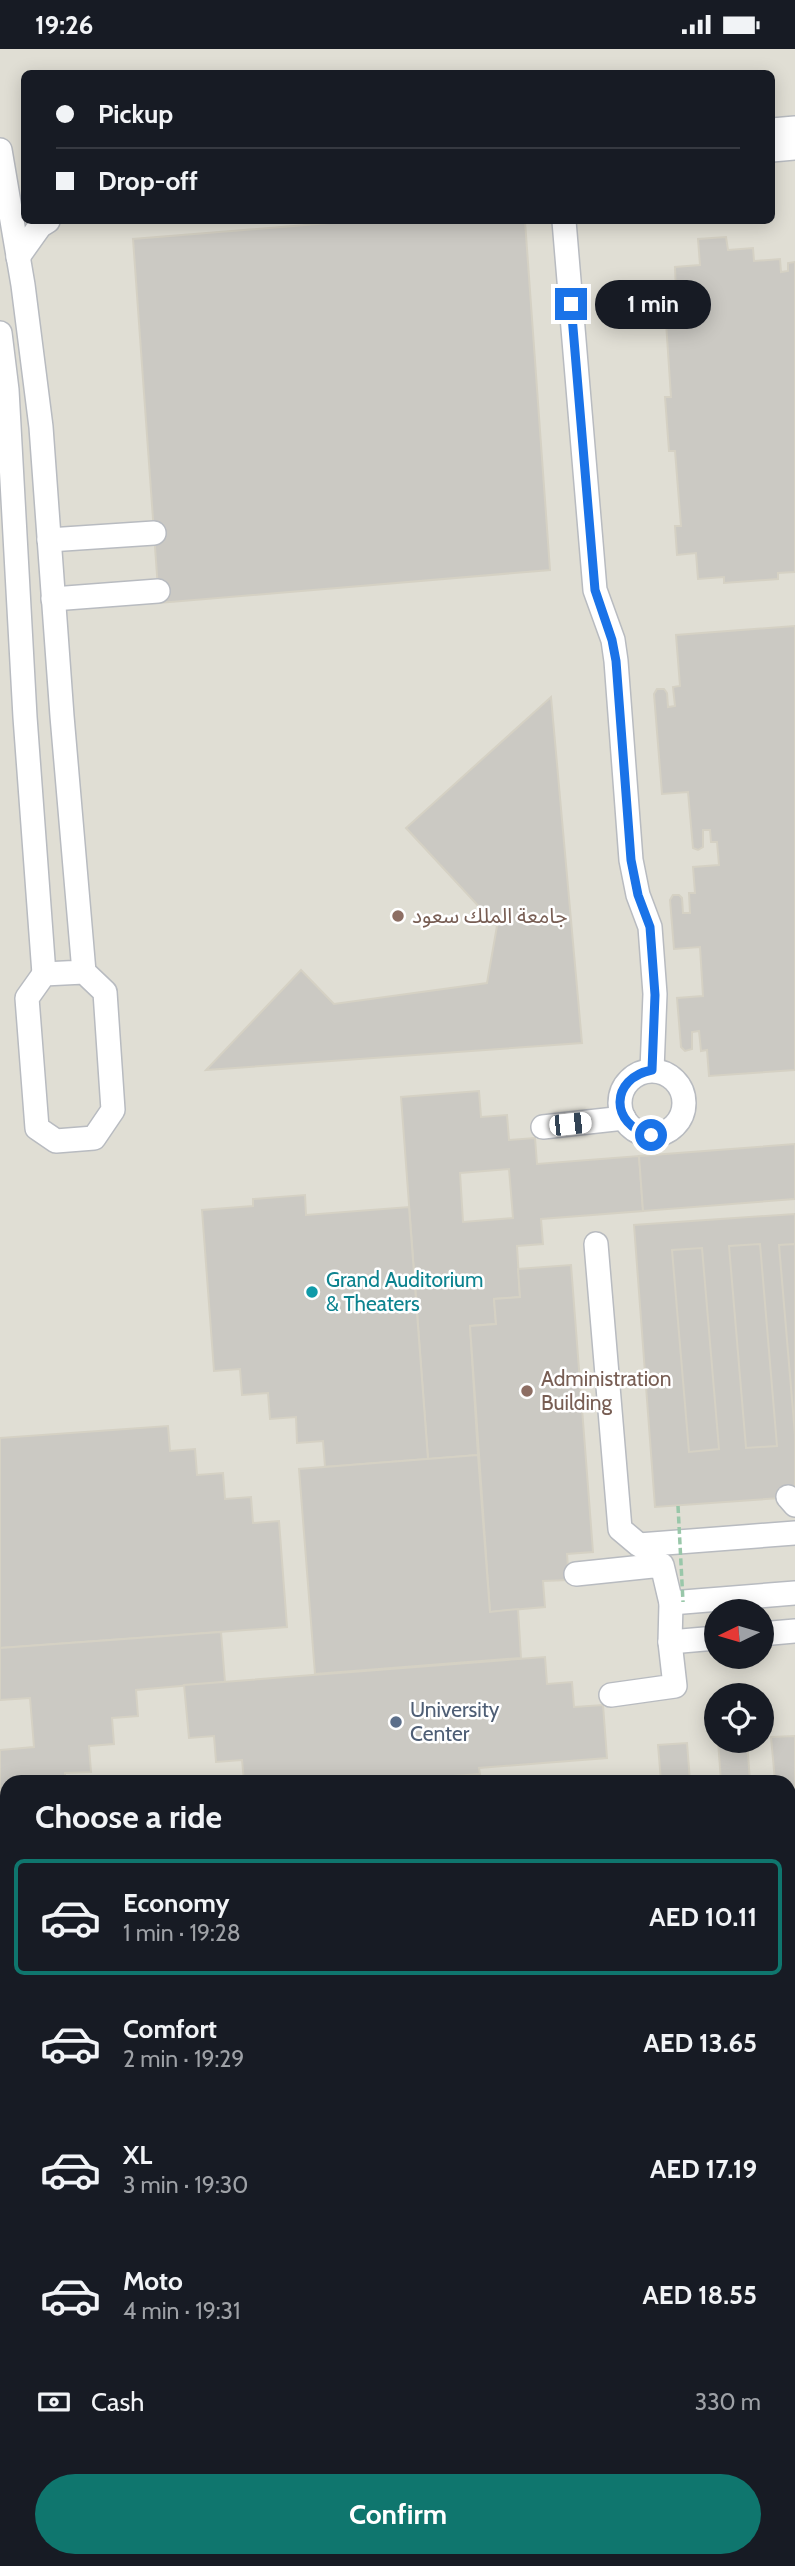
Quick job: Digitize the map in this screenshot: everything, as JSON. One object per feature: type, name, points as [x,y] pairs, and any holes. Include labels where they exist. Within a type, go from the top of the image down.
[{"type":"street","points":[[775,130],[795,128]]},
{"type":"street","points":[[775,150],[795,148]]},
{"type":"street","points":[[2,159],[21,178]]},
{"type":"street","points":[[0,333],[7,390],[25,717],[44,974],[27,998],[37,1128],[56,1141],[94,1138],[113,1110],[104,992],[84,972],[41,427],[2,159]]},
{"type":"street","points":[[18,257],[43,224]]},
{"type":"street","points":[[564,224],[595,590],[614,650],[631,860],[638,895],[650,927],[655,995],[652,1070]]},
{"type":"street","points":[[49,540],[154,533]]},
{"type":"street","points":[[53,599],[158,591]]},
{"type":"street","points":[[25,717],[62,716]]},
{"type":"street","points":[[31,784],[67,781]]},
{"type":"street","points":[[44,974],[84,972]]},
{"type":"street","points":[[641,1072],[663,1072],[672,1077],[684,1093],[685,1104],[678,1123],[670,1130],[651,1135],[640,1133],[624,1118],[620,1096],[624,1086],[641,1072]]},
{"type":"street","points":[[542,1127],[624,1118]]},
{"type":"street","points":[[596,1244],[620,1529],[639,1545],[795,1533]]},
{"type":"street","points":[[576,1574],[662,1565],[677,1602],[670,1642],[675,1686],[611,1695]]},
{"type":"street","points":[[677,1602],[795,1593]]},
{"type":"street","points":[[774,1633],[795,1631]]},
{"type":"street","points":[[670,1642],[704,1639]]},
{"type":"path","points":[[677,1602],[678,1506]]},
{"type":"shaded area","name":"جامعة الملك سعود","points":[[0,49],[795,49],[795,1775],[0,1775]]},
{"type":"building","points":[[317,224],[525,224],[550,570],[159,603],[133,239]]},
{"type":"building","points":[[726,237],[728,250],[753,248],[754,261],[780,259],[781,272],[788,271],[788,263],[795,262],[795,572],[778,573],[778,579],[724,583],[724,577],[698,579],[696,553],[677,555],[675,526],[681,526],[675,451],[669,451],[665,397],[671,397],[666,322],[659,322],[657,294],[676,293],[675,267],[700,265],[698,239]]},
{"type":"building","points":[[795,626],[795,1070],[709,1076],[707,1050],[701,1051],[699,1031],[692,1032],[692,1049],[685,1051],[681,1047],[677,998],[703,996],[700,947],[674,949],[670,900],[673,895],[679,895],[682,898],[683,913],[690,913],[689,893],[695,893],[693,867],[719,865],[717,842],[711,842],[710,830],[703,830],[703,847],[698,850],[693,848],[688,792],[662,794],[654,694],[657,689],[664,689],[668,707],[675,706],[673,687],[680,686],[676,635]]},
{"type":"building","points":[[551,697],[582,1043],[206,1070],[301,970],[334,1004],[487,983],[497,926],[406,828]]},
{"type":"building","points":[[479,1091],[481,1117],[507,1115],[509,1140],[535,1138],[537,1164],[639,1156],[643,1211],[541,1219],[543,1244],[517,1246],[520,1297],[494,1299],[496,1324],[470,1326],[478,1455],[428,1459],[401,1097]],"holes":[[[509,1169],[513,1218],[463,1222],[460,1173]]]},
{"type":"building","points":[[795,1144],[795,1199],[643,1211],[639,1156]]},
{"type":"building","name":"Grand Auditorium & Theaters","points":[[305,1195],[306,1215],[409,1207],[428,1459],[325,1467],[323,1441],[297,1443],[296,1417],[270,1419],[268,1393],[242,1395],[240,1369],[214,1371],[202,1210],[253,1206],[253,1199]]},
{"type":"building","points":[[795,1214],[795,1497],[655,1507],[634,1225]]},
{"type":"building","points":[[760,1244],[777,1446],[746,1448],[729,1246]]},
{"type":"building","points":[[795,1244],[795,1435],[779,1245]]},
{"type":"building","points":[[702,1248],[719,1449],[689,1452],[672,1250]]},
{"type":"building","name":"Administration Building","points":[[571,1265],[593,1552],[567,1554],[569,1580],[543,1581],[545,1607],[490,1612],[470,1326],[496,1324],[494,1299],[520,1297],[518,1269]]},
{"type":"building","points":[[168,1426],[170,1451],[195,1449],[197,1475],[223,1473],[225,1499],[251,1497],[253,1523],[279,1521],[287,1627],[0,1648],[0,1438]]},
{"type":"building","points":[[478,1455],[490,1612],[518,1609],[521,1658],[315,1674],[299,1469]]},
{"type":"building","points":[[221,1632],[225,1682],[136,1690],[138,1716],[112,1718],[114,1744],[89,1746],[91,1772],[65,1775],[0,1775],[0,1750],[34,1747],[30,1698],[0,1700],[0,1648]]},
{"type":"building","name":"University Center","points":[[545,1657],[547,1684],[572,1682],[574,1707],[603,1705],[607,1758],[479,1768],[480,1774],[467,1775],[243,1775],[242,1760],[216,1762],[214,1736],[189,1738],[184,1685]]},
{"type":"building","points":[[795,1736],[795,1775],[774,1775],[774,1737]]},
{"type":"building","points":[[687,1743],[690,1775],[660,1775],[658,1745]]},
{"type":"building","points":[[719,1753],[748,1753],[750,1775],[721,1775]]},
{"type":"place","name":"جامعة الملك سعود","points":[[398,916]]},
{"type":"place","name":"Grand Auditorium & Theaters","points":[[312,1292]]},
{"type":"place","name":"Administration Building","points":[[527,1391]]},
{"type":"place","name":"University Center","points":[[396,1722]]},
{"type":"route","points":[[571,304],[595,590],[606,619],[616,661],[631,860],[638,895],[650,927],[655,995],[652,1070],[632,1077],[624,1086],[620,1107],[631,1126],[640,1133],[651,1135]]}]
